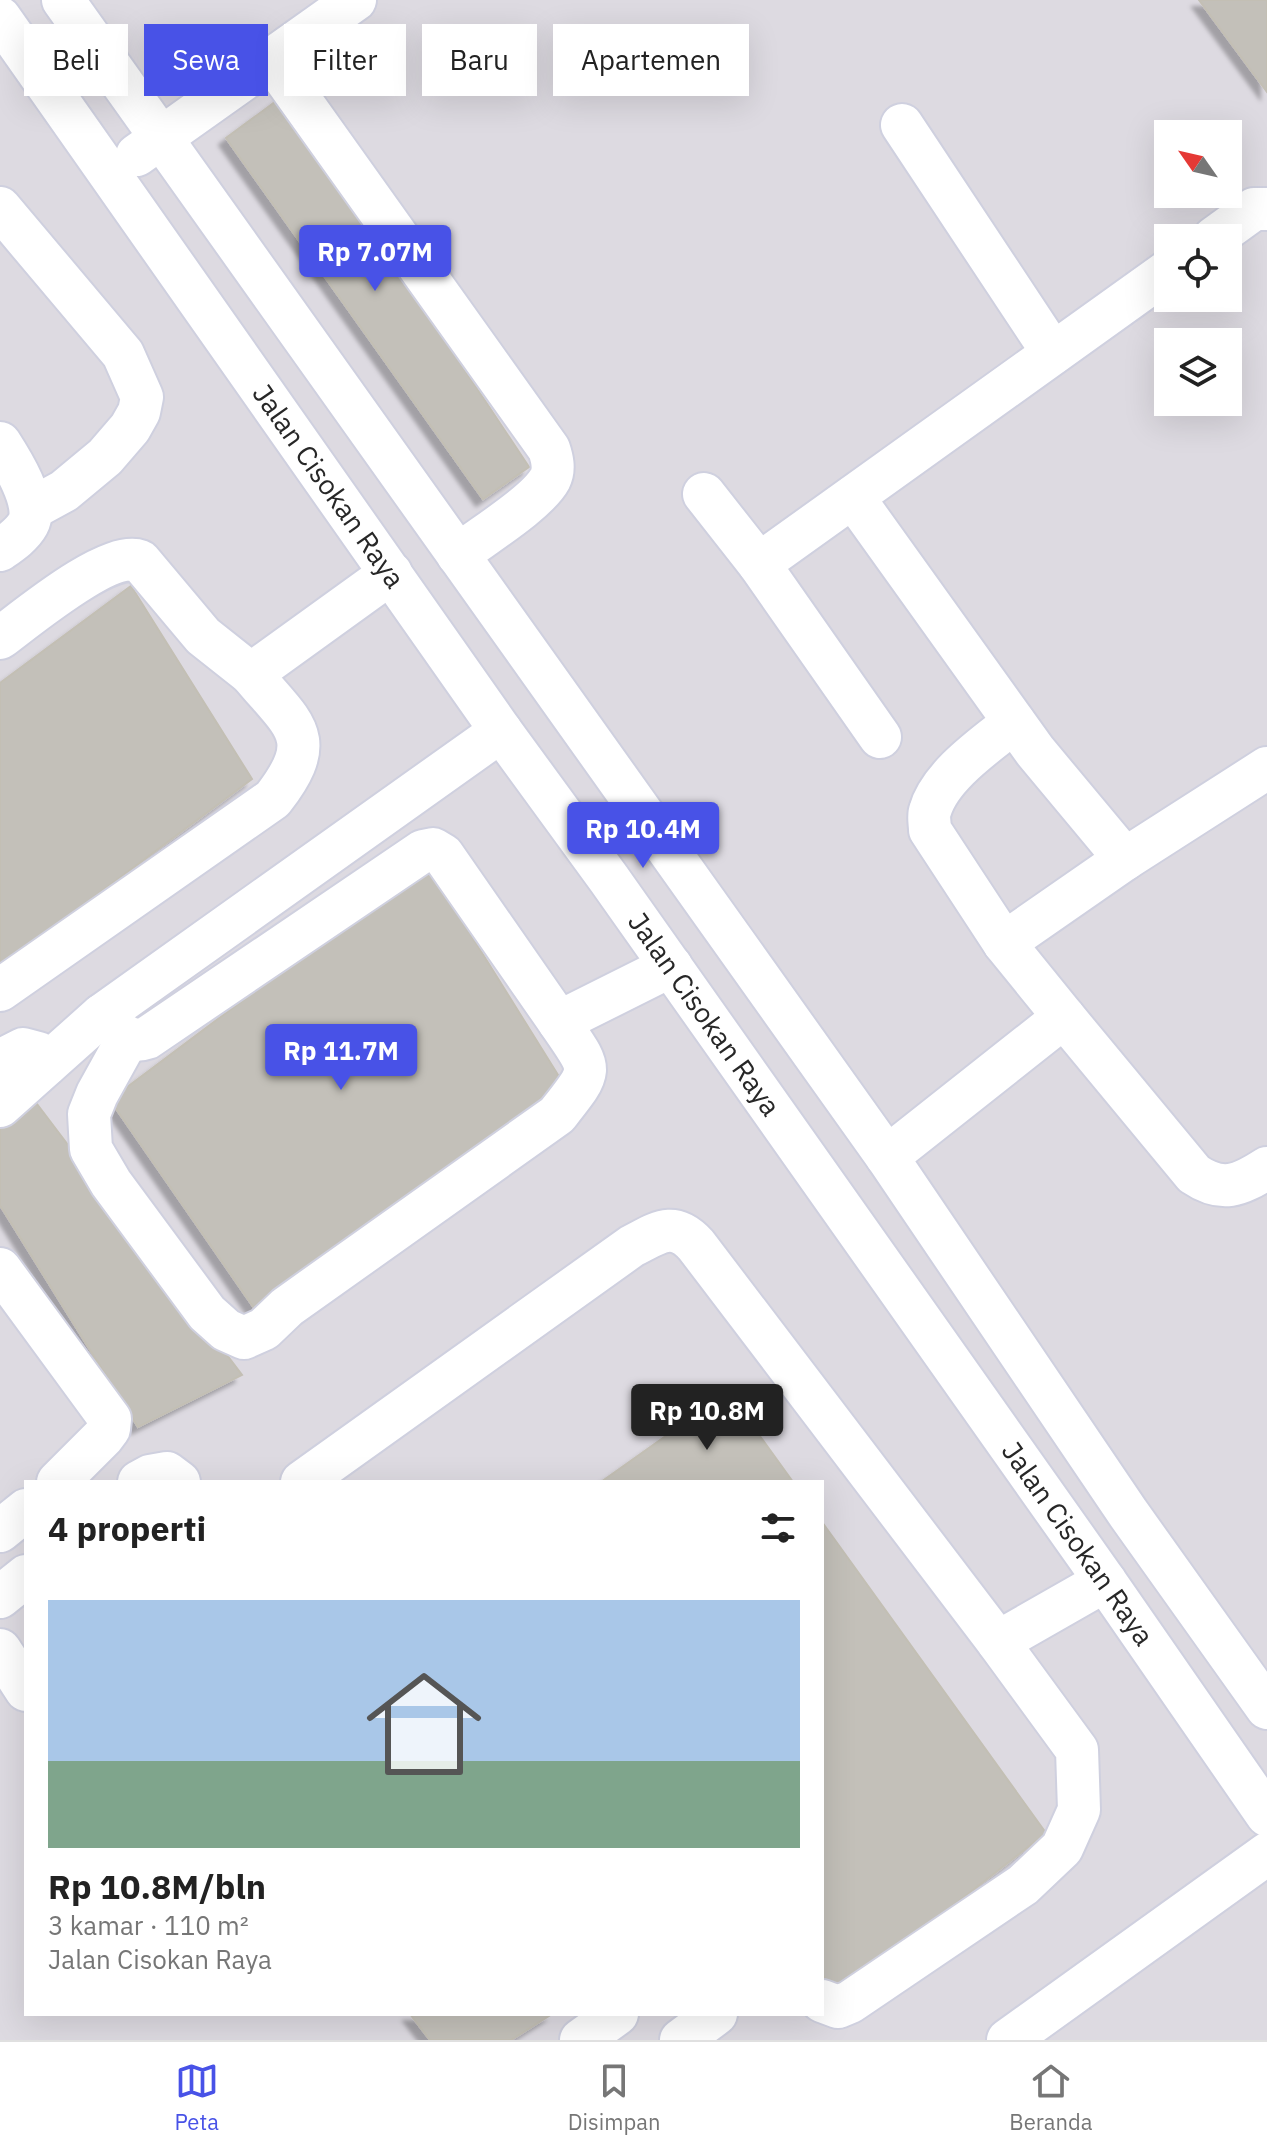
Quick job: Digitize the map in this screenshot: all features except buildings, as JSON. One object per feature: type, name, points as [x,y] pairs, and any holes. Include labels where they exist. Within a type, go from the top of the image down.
[{"type":"street","name":"Jalan Cisokan Raya","points":[[63,0],[887,1157],[1128,1513],[1267,1708]]},
{"type":"street","points":[[109,173],[355,0]]},
{"type":"street","name":"Jalan Cisokan Raya","points":[[0,18],[501,731],[671,966],[1105,1581],[1267,1815]]},
{"type":"street","points":[[271,59],[549,449],[553,463],[551,478],[532,500],[458,555]]},
{"type":"street","points":[[902,125],[1053,353]]},
{"type":"street","points":[[0,208],[123,354],[142,397],[139,412],[130,428],[105,457],[64,491],[31,509]]},
{"type":"street","points":[[1233,224],[1254,209],[1267,209]]},
{"type":"street","points":[[759,564],[1154,281]]},
{"type":"street","points":[[0,443],[18,472],[31,509],[29,523],[0,550]]},
{"type":"street","points":[[704,494],[759,564],[880,737]]},
{"type":"street","points":[[853,497],[1014,722],[1125,859]]},
{"type":"street","points":[[0,638],[108,564],[131,558],[140,561],[203,636],[251,674],[295,727],[300,749],[296,767],[273,799],[0,990]]},
{"type":"street","points":[[251,674],[391,573]]},
{"type":"street","points":[[1014,722],[962,764],[939,792],[929,812],[930,830],[1004,943],[1194,1174],[1210,1184],[1225,1186],[1267,1168]]},
{"type":"street","points":[[0,1106],[47,1064],[115,1027],[501,731]]},
{"type":"street","points":[[1004,943],[1125,859],[1267,768]]},
{"type":"street","points":[[433,849],[443,855],[586,1061],[587,1074],[557,1115],[287,1307],[264,1329],[244,1338],[226,1330],[207,1313],[111,1183],[91,1149],[89,1114],[115,1027],[137,1041],[147,1038],[423,851],[433,849]]},
{"type":"street","points":[[559,1022],[671,966]]},
{"type":"street","points":[[887,1157],[1064,1017]]},
{"type":"street","points":[[0,1061],[23,1049],[38,1053],[47,1064]]},
{"type":"street","points":[[305,1480],[632,1246],[662,1231],[680,1231],[696,1245],[1077,1750],[1079,1810],[1062,1848],[1023,1885],[850,2002],[838,2007],[824,2002]]},
{"type":"street","points":[[0,1269],[110,1419],[109,1429],[103,1437],[60,1480]]},
{"type":"street","points":[[143,1480],[167,1473],[176,1480]]},
{"type":"street","points":[[0,1531],[24,1512]]},
{"type":"street","points":[[0,1597],[24,1578]]},
{"type":"street","points":[[998,1642],[1105,1581]]},
{"type":"street","points":[[0,1650],[24,1687]]},
{"type":"street","points":[[1008,2040],[1267,1854]]},
{"type":"street","points":[[581,2040],[614,2016]]},
{"type":"street","points":[[681,2040],[713,2016]]},
{"type":"shaded area","points":[[0,0],[1267,0],[1267,2040],[0,2040]]}]
